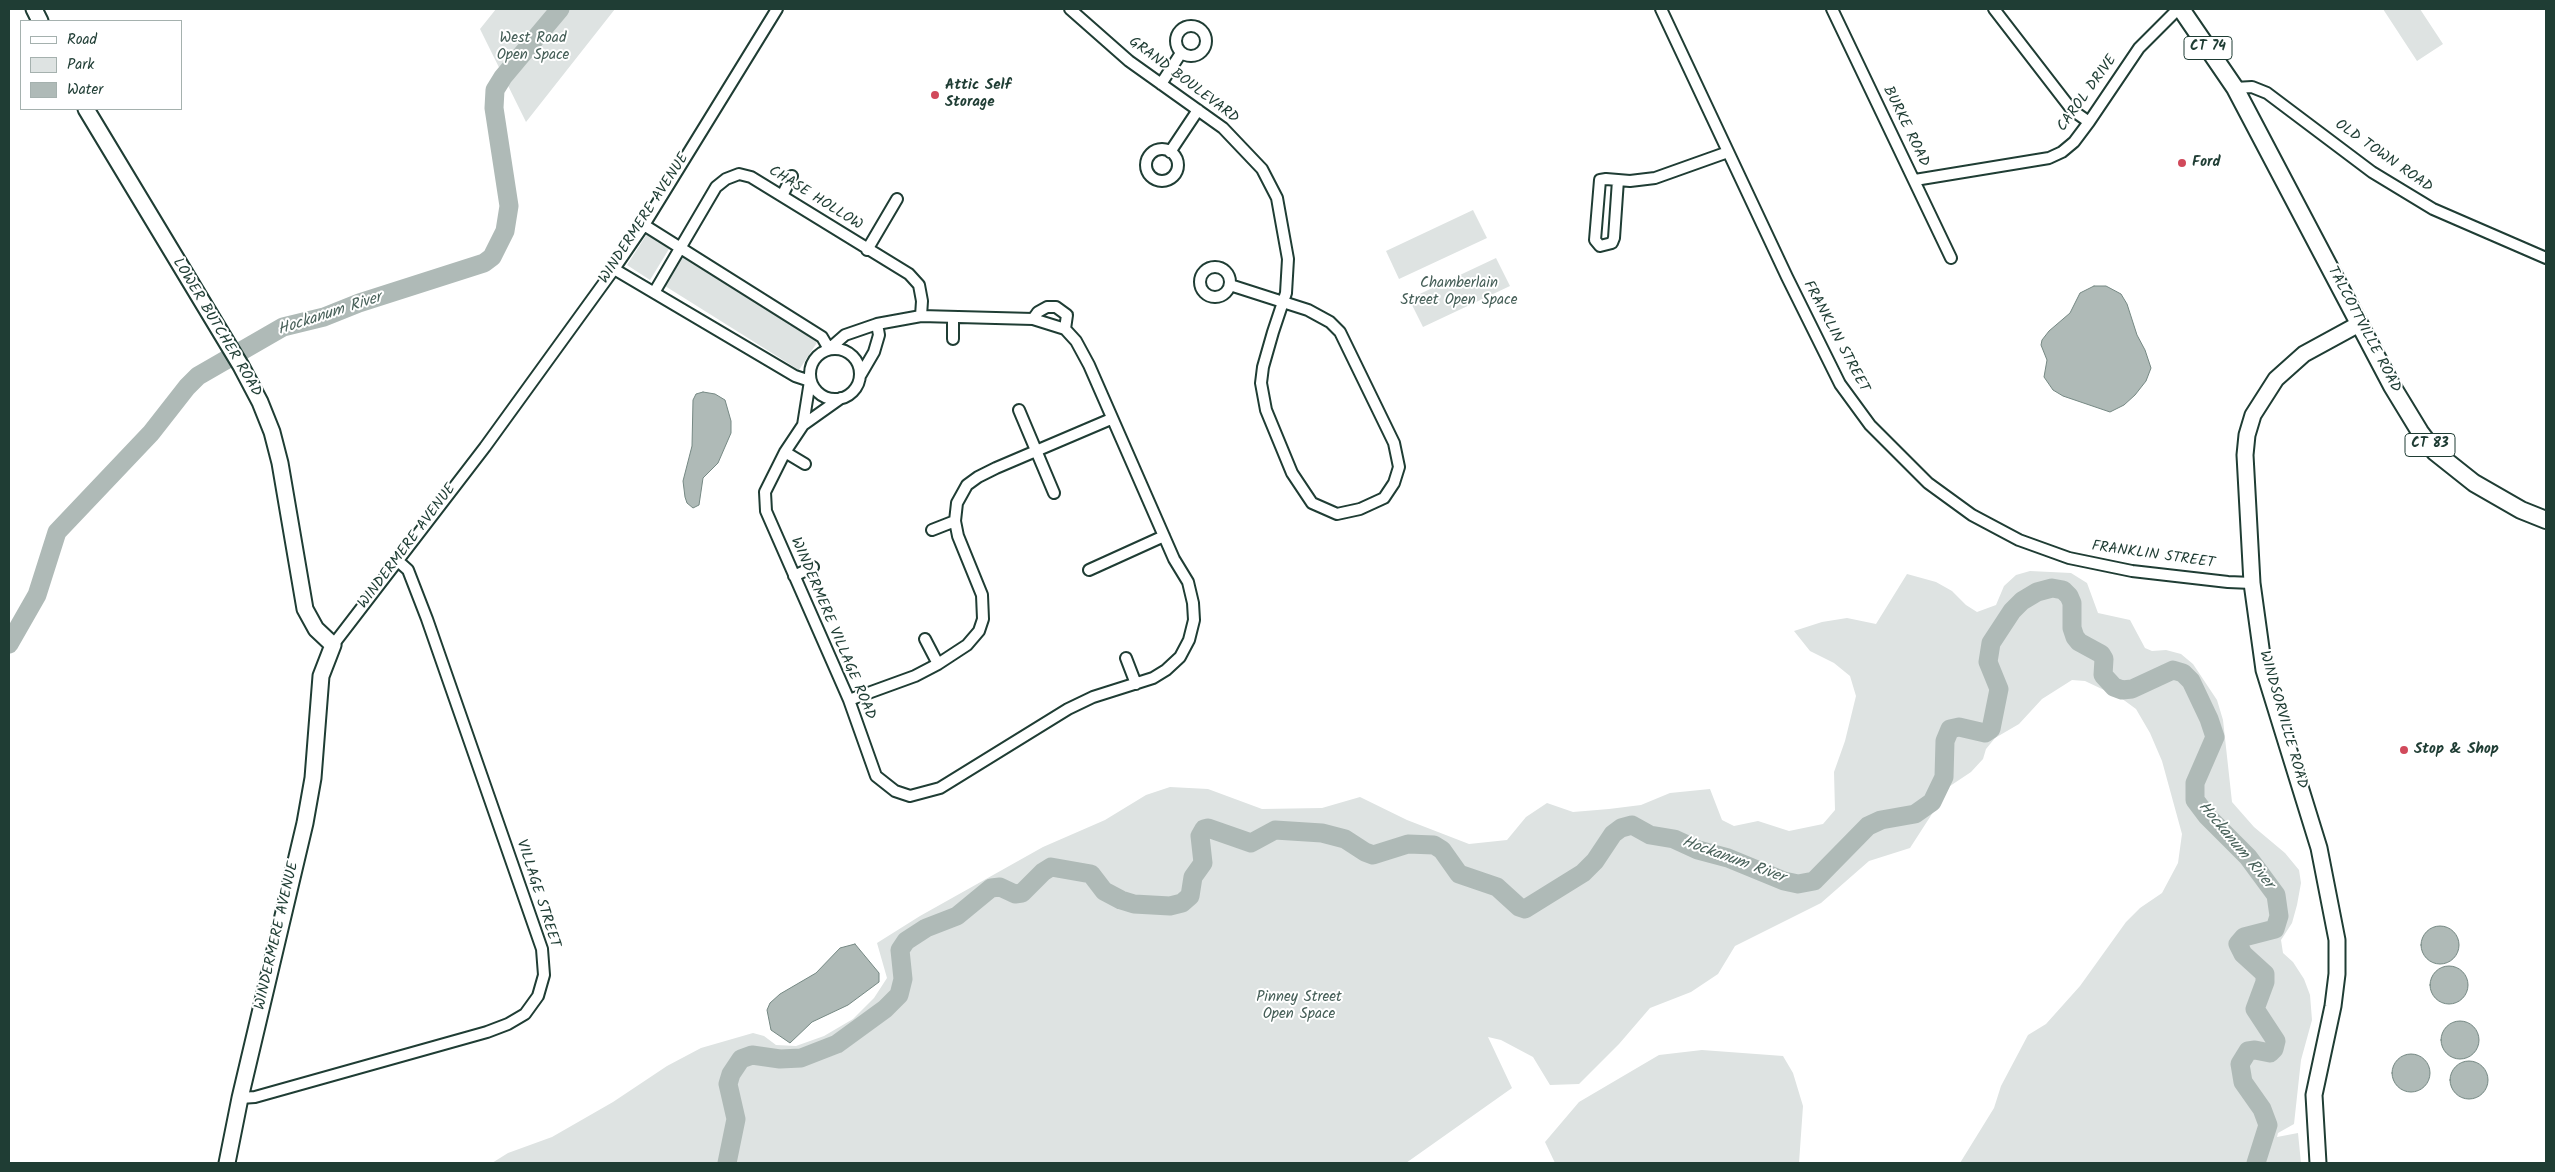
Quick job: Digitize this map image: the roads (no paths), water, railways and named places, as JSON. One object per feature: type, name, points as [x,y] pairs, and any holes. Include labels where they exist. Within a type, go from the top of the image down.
[{"type":"main road","name":"CT 74","points":[[2180,9],[2235,88]]},
{"type":"main road","name":"TALCOTTVILLE ROAD","points":[[2235,88],[2404,406],[2435,452],[2474,483],[2501,500],[2546,520]]},
{"type":"street","name":"WINDERMERE AVENUE","points":[[227,1163],[240,1098],[305,823],[313,778],[321,676],[334,645],[485,447],[614,269],[644,225],[777,9]]},
{"type":"street","name":"GRAND BOULEVARD","points":[[1070,9],[1129,61],[1223,128],[1262,169],[1277,198],[1288,260],[1283,302],[1263,367],[1261,382],[1266,410],[1292,473],[1312,503],[1337,514],[1360,509],[1384,498],[1394,483],[1399,467],[1394,443],[1340,332],[1330,322],[1308,310],[1283,302]]},
{"type":"street","name":"FRANKLIN STREET","points":[[1660,9],[1840,384],[1870,426],[1928,483],[1972,515],[2019,540],[2069,558],[2132,570],[2228,582],[2252,583]]},
{"type":"street","name":"BURKE ROAD","points":[[1832,9],[1951,258]]},
{"type":"street","points":[[1994,9],[2072,110],[2089,122]]},
{"type":"street","name":"CAROL DRIVE","points":[[1915,180],[2048,158],[2062,152],[2074,142],[2089,122],[2139,48],[2180,9]]},
{"type":"street","points":[[1162,84],[1181,52]]},
{"type":"street","name":"OLD TOWN ROAD","points":[[2235,88],[2252,86],[2267,93],[2372,172],[2433,210],[2546,258]]},
{"type":"street","name":"LOWER BUTCHER ROAD","points":[[87,110],[242,366],[272,432],[280,463],[306,609],[316,629],[334,645]]},
{"type":"street","points":[[1170,152],[1198,110]]},
{"type":"street","points":[[1618,180],[1614,238],[1612,243],[1600,246],[1595,240],[1600,180],[1655,178],[1676,173],[1728,152]]},
{"type":"street","name":"CHASE HOLLOW","points":[[655,291],[716,187],[726,179],[739,174],[752,177],[867,250],[909,274],[919,285],[922,301],[921,316]]},
{"type":"street","points":[[782,196],[792,176]]},
{"type":"street","points":[[867,250],[897,199]]},
{"type":"street","points":[[644,225],[822,337],[829,349],[845,350],[852,354],[860,368],[860,376]]},
{"type":"street","points":[[614,269],[655,291],[795,376],[810,381],[819,394],[834,399],[841,398]]},
{"type":"street","points":[[1230,285],[1283,302]]},
{"type":"street","name":"WINDERMERE VILLAGE ROAD","points":[[1032,319],[1038,312],[1047,307],[1056,307],[1067,315],[1065,329]]},
{"type":"street","name":"WINDERMERE VILLAGE ROAD","points":[[803,425],[810,381],[809,373],[815,358],[845,335],[877,324],[921,316],[1032,319],[1065,329],[1076,341],[1089,365],[1174,560],[1188,582],[1193,603],[1194,620],[1189,640],[1180,657],[1166,670],[1136,684],[1093,697],[1068,709],[940,788],[910,796],[894,791],[876,776],[849,700],[766,511],[765,492],[785,452],[803,425],[854,390],[874,352],[880,335],[877,324]]},
{"type":"street","points":[[953,317],[953,339]]},
{"type":"street","name":"WINDSORVILLE ROAD","points":[[2318,1163],[2314,1095],[2333,1006],[2337,974],[2335,924],[2314,830],[2264,670],[2252,583],[2245,455],[2247,435],[2253,415],[2276,379],[2304,354],[2359,324]]},
{"type":"street","points":[[1019,410],[1054,493]]},
{"type":"street","points":[[849,700],[916,676],[967,646],[978,631],[983,619],[982,595],[958,536],[955,521],[957,503],[967,485],[978,476],[1111,419]]},
{"type":"street","points":[[785,452],[805,464]]},
{"type":"street","points":[[932,530],[955,521]]},
{"type":"street","points":[[1089,570],[1164,536]]},
{"type":"street","name":"VILLAGE STREET","points":[[240,1098],[264,1095],[487,1032],[508,1024],[524,1014],[538,996],[544,975],[542,949],[430,627],[408,570],[398,561]]},
{"type":"street","points":[[794,576],[813,567]]},
{"type":"street","points":[[925,638],[938,664]]},
{"type":"street","points":[[1126,658],[1136,684]]},
{"type":"water","points":[[2094,286],[2106,286],[2121,294],[2127,304],[2137,335],[2145,350],[2151,368],[2146,381],[2135,395],[2124,405],[2110,412],[2063,396],[2053,390],[2044,377],[2047,360],[2041,345],[2042,340],[2049,331],[2070,313],[2080,293]]},
{"type":"water","points":[[703,392],[715,394],[725,400],[731,421],[731,433],[718,463],[703,478],[699,505],[693,508],[687,503],[683,481],[692,446],[693,400],[696,394]]},
{"type":"water","points":[[2440,926],[2454,931],[2459,945],[2454,959],[2440,964],[2426,959],[2421,945],[2426,931]]},
{"type":"water","points":[[855,944],[879,973],[879,982],[848,1005],[812,1022],[790,1043],[771,1030],[767,1010],[770,1003],[780,994],[816,973],[840,948]]},
{"type":"water","points":[[2449,966],[2463,971],[2468,985],[2463,999],[2449,1004],[2435,999],[2430,985],[2435,971]]},
{"type":"water","points":[[2460,1021],[2474,1026],[2479,1040],[2474,1054],[2460,1059],[2446,1054],[2441,1040],[2446,1026]]},
{"type":"water","points":[[2411,1054],[2425,1059],[2430,1073],[2425,1087],[2411,1092],[2397,1087],[2392,1073],[2397,1059]]},
{"type":"water","points":[[2469,1061],[2483,1066],[2488,1080],[2483,1094],[2469,1099],[2455,1094],[2450,1080],[2455,1066]]},
{"type":"waterway","name":"Hockanum River","points":[[9,644],[37,595],[57,532],[151,433],[198,376],[283,327],[324,317],[359,303],[484,263],[492,257],[505,231],[509,206],[494,108],[495,90],[503,77],[560,9]]},
{"type":"waterway","name":"Hockanum River","points":[[727,1163],[736,1119],[728,1084],[731,1074],[741,1059],[752,1055],[780,1059],[801,1058],[837,1044],[885,1009],[899,995],[903,979],[900,950],[906,941],[926,928],[957,916],[991,888],[1000,887],[1015,894],[1022,893],[1043,872],[1051,867],[1091,874],[1104,891],[1121,900],[1134,904],[1170,906],[1182,903],[1190,896],[1193,877],[1203,863],[1200,836],[1204,829],[1208,828],[1251,843],[1275,830],[1322,833],[1345,839],[1373,855],[1408,844],[1434,845],[1442,850],[1459,874],[1497,887],[1519,907],[1525,909],[1583,873],[1595,861],[1613,834],[1621,828],[1632,825],[1650,835],[1674,839],[1698,850],[1728,858],[1784,881],[1798,884],[1814,881],[1868,826],[1881,820],[1915,814],[1932,802],[1944,777],[1945,741],[1950,729],[1959,727],[1985,733],[1991,729],[1999,689],[1988,662],[1991,643],[2012,611],[2022,601],[2037,592],[2052,588],[2063,590],[2069,596],[2072,603],[2072,628],[2075,637],[2079,642],[2101,654],[2104,659],[2103,675],[2114,687],[2122,690],[2132,689],[2173,670],[2183,673],[2191,681],[2209,719],[2215,737],[2195,783],[2195,800],[2207,816],[2248,857],[2276,895],[2279,916],[2275,929],[2244,937],[2238,944],[2243,954],[2265,974],[2265,982],[2255,1009],[2276,1041],[2274,1049],[2270,1053],[2255,1050],[2248,1051],[2240,1064],[2243,1082],[2262,1109],[2268,1125],[2256,1163]]},
{"type":"place","name":"Attic Self Storage","points":[[935,95]]},
{"type":"place","name":"Ford","points":[[2182,163]]},
{"type":"place","name":"Stop & Shop","points":[[2404,750]]},
{"type":"park label","name":"West Road Open Space","points":[[533,48]]},
{"type":"park label","name":"Chamberlain Street Open Space","points":[[1459,292]]},
{"type":"park label","name":"Pinney Street Open Space","points":[[1299,1006]]}]
